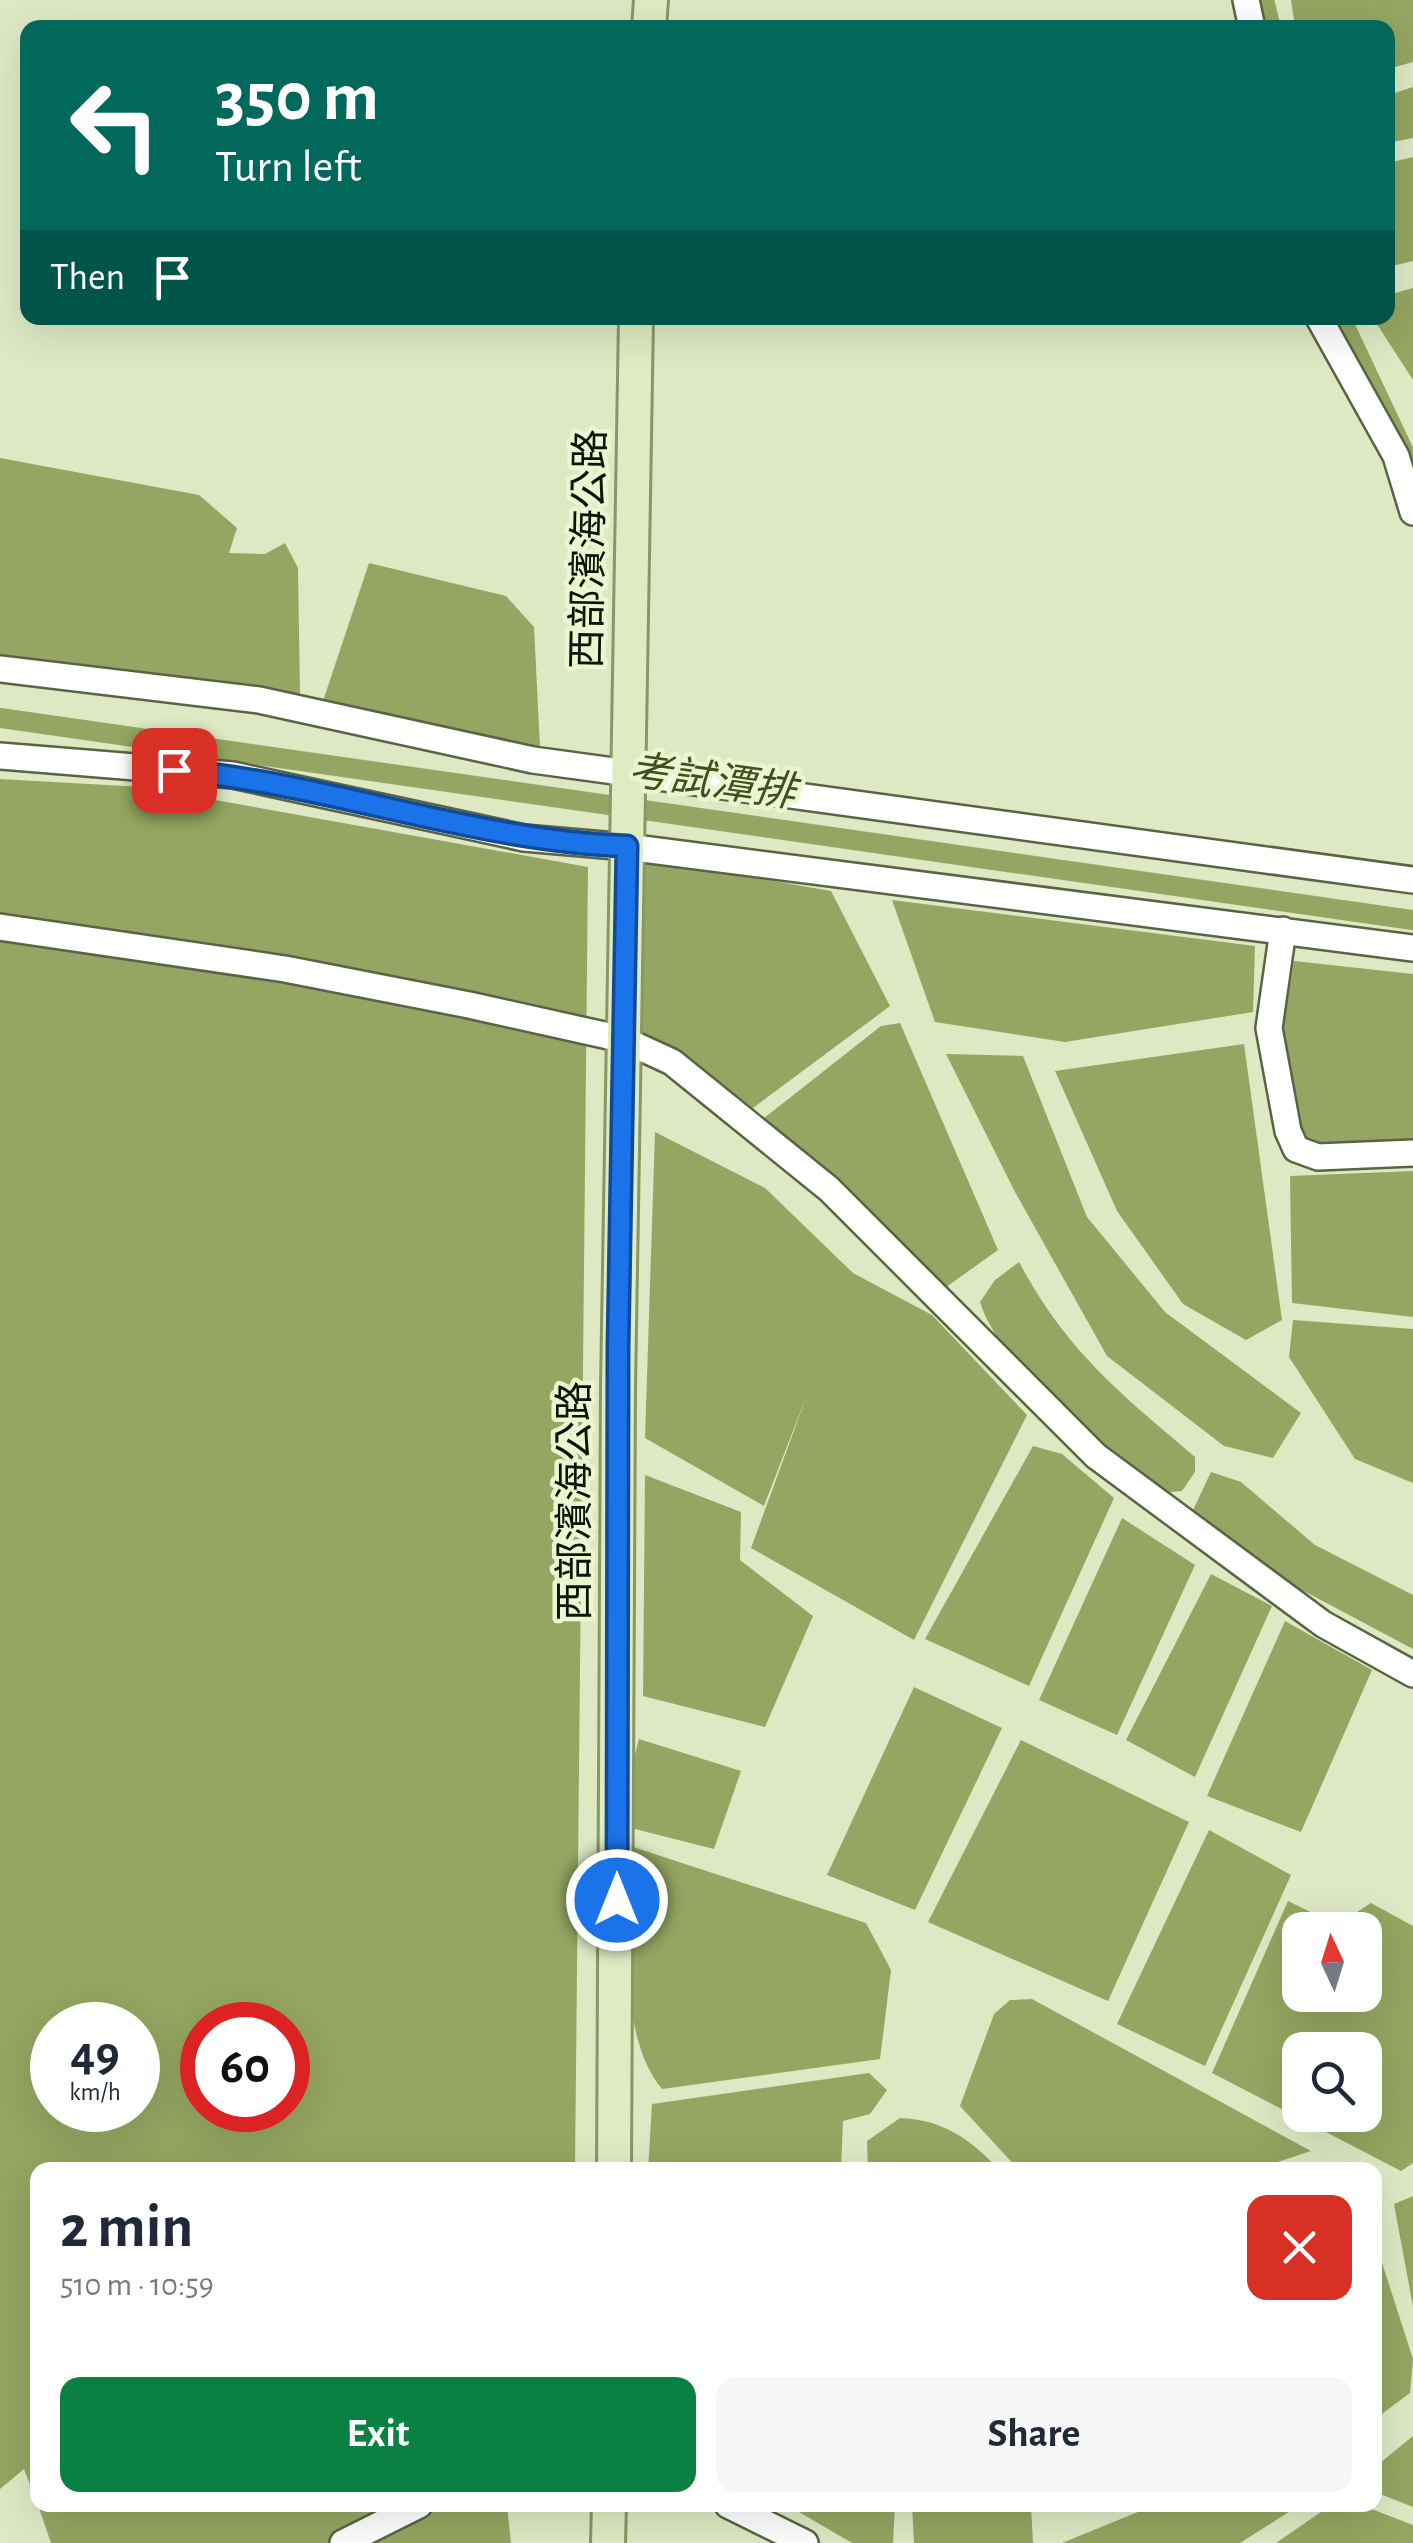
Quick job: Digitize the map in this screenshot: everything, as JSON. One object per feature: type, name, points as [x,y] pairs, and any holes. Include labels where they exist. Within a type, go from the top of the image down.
[{"type":"main road","name":"西部濱海公路","points":[[614,2162],[622,1039],[636,325]]},
{"type":"main road","points":[[608,2543],[609,2512]]},
{"type":"lane","points":[[1324,325],[1396,456],[1413,512]]},
{"type":"lane","points":[[0,669],[259,700],[533,760],[630,776],[1413,880]]},
{"type":"lane","points":[[0,756],[234,775],[524,838],[628,839],[1413,948]]},
{"type":"lane","points":[[0,926],[285,969],[622,1039],[672,1062],[829,1189],[1096,1456],[1324,1624],[1413,1674]]},
{"type":"lane","points":[[1283,930],[1269,1028],[1288,1131],[1296,1149],[1318,1157],[1413,1153]]},
{"type":"lane","points":[[343,2543],[405,2512]]},
{"type":"lane","points":[[742,2512],[805,2543]]},
{"type":"shaded area","points":[[1291,0],[1413,0],[1413,62],[1395,67],[1395,20],[1294,20]]},
{"type":"shaded area","points":[[1413,87],[1413,138],[1395,142],[1395,93]]},
{"type":"shaded area","points":[[1413,157],[1413,261],[1395,265],[1395,161]]},
{"type":"shaded area","points":[[1413,288],[1413,380],[1378,325],[1395,325],[1395,293]]},
{"type":"shaded area","points":[[0,458],[199,495],[237,528],[229,553],[265,554],[285,543],[298,568],[300,695],[0,662]]},
{"type":"shaded area","points":[[369,563],[506,596],[534,627],[540,747],[322,704]]},
{"type":"shaded area","points":[[0,779],[143,787],[588,867],[575,2162],[30,2162],[30,2484],[24,2469],[0,2489]]},
{"type":"shaded area","points":[[640,858],[831,891],[890,1006],[741,1117],[642,1042]]},
{"type":"shaded area","points":[[892,900],[1255,946],[1253,1012],[1065,1042],[935,1022]]},
{"type":"shaded area","points":[[1294,961],[1413,974],[1413,1139],[1301,1149],[1278,1061]]},
{"type":"shaded area","points":[[900,1023],[998,1250],[935,1295],[759,1122],[881,1026]]},
{"type":"shaded area","points":[[1244,1044],[1282,1320],[1246,1340],[1183,1304],[1117,1211],[1055,1071]]},
{"type":"shaded area","points":[[946,1054],[1023,1056],[1087,1217],[1165,1312],[1301,1413],[1273,1458],[1224,1446],[1107,1356],[1015,1192]]},
{"type":"shaded area","points":[[655,1132],[765,1188],[853,1273],[932,1315],[1027,1415],[914,1640],[751,1548],[808,1392],[764,1506],[645,1438]]},
{"type":"shaded area","points":[[1413,1171],[1413,1317],[1292,1303],[1290,1176]]},
{"type":"shaded area","points":[[1019,1262],[1037,1294],[1076,1346],[1119,1391],[1195,1457],[1195,1472],[1182,1491],[1160,1493],[1058,1405],[1009,1353],[980,1302],[995,1280]]},
{"type":"shaded area","points":[[1293,1320],[1413,1329],[1413,1483],[1355,1459],[1289,1357]]},
{"type":"shaded area","points":[[1033,1446],[1062,1454],[1114,1498],[1029,1686],[925,1639]]},
{"type":"shaded area","points":[[1211,1472],[1241,1482],[1315,1545],[1413,1595],[1413,1649],[1270,1573],[1193,1510]]},
{"type":"shaded area","points":[[645,1475],[741,1512],[740,1560],[813,1616],[765,1727],[643,1696]]},
{"type":"shaded area","points":[[1122,1518],[1195,1565],[1117,1735],[1039,1700]]},
{"type":"shaded area","points":[[1211,1574],[1272,1606],[1195,1777],[1126,1740]]},
{"type":"shaded area","points":[[1285,1621],[1372,1670],[1301,1832],[1207,1796]]},
{"type":"shaded area","points":[[914,1687],[1002,1728],[915,1910],[827,1875]]},
{"type":"shaded area","points":[[639,1739],[741,1771],[714,1849],[631,1828],[632,1766]]},
{"type":"shaded area","points":[[1021,1740],[1189,1822],[1108,2001],[928,1922]]},
{"type":"shaded area","points":[[1209,1830],[1291,1875],[1205,2066],[1117,2024]]},
{"type":"shaded area","points":[[630,1846],[866,1923],[891,1970],[880,2059],[662,2089],[647,2066],[631,2006],[627,1939]]},
{"type":"shaded area","points":[[1288,1901],[1310,1912],[1283,1912]]},
{"type":"shaded area","points":[[1371,1903],[1413,1926],[1413,2163],[1401,2171],[1326,2132],[1382,2132],[1382,2032],[1282,2032],[1282,2109],[1212,2073],[1282,1915],[1282,2012],[1382,2012],[1382,1912],[1357,1912]]},
{"type":"shaded area","points":[[1032,1999],[1311,2151],[1277,2162],[1012,2162],[960,2106],[994,2014],[1010,2000]]},
{"type":"shaded area","points":[[869,2073],[887,2090],[870,2114],[843,2121],[841,2162],[648,2162],[652,2104]]},
{"type":"shaded area","points":[[900,2118],[916,2120],[955,2133],[992,2162],[868,2162],[867,2141]]},
{"type":"shaded area","points":[[1413,2196],[1413,2307],[1394,2204]]},
{"type":"shaded area","points":[[1382,2263],[1413,2359],[1410,2393],[1382,2414]]},
{"type":"shaded area","points":[[1413,2436],[1413,2507],[1382,2495],[1382,2461]]},
{"type":"shaded area","points":[[40,2512],[508,2512],[511,2543],[51,2543]]},
{"type":"shaded area","points":[[799,2512],[895,2512],[893,2543],[852,2543]]},
{"type":"shaded area","points":[[912,2512],[1031,2512],[1033,2543],[914,2543]]},
{"type":"shaded area","points":[[1138,2512],[1289,2512],[1240,2543],[1062,2543]]},
{"type":"shaded area","points":[[1321,2512],[1379,2512],[1413,2525],[1413,2543],[1276,2543]]},
{"type":"waterway","points":[[1264,0],[1269,20]]},
{"type":"waterway","points":[[1344,325],[1406,456]]},
{"type":"waterway","name":"考試潭排","points":[[0,718],[1413,920]]},
{"type":"route","points":[[174,770],[234,775],[524,838],[627,846],[618,1348],[617,1900]]}]
